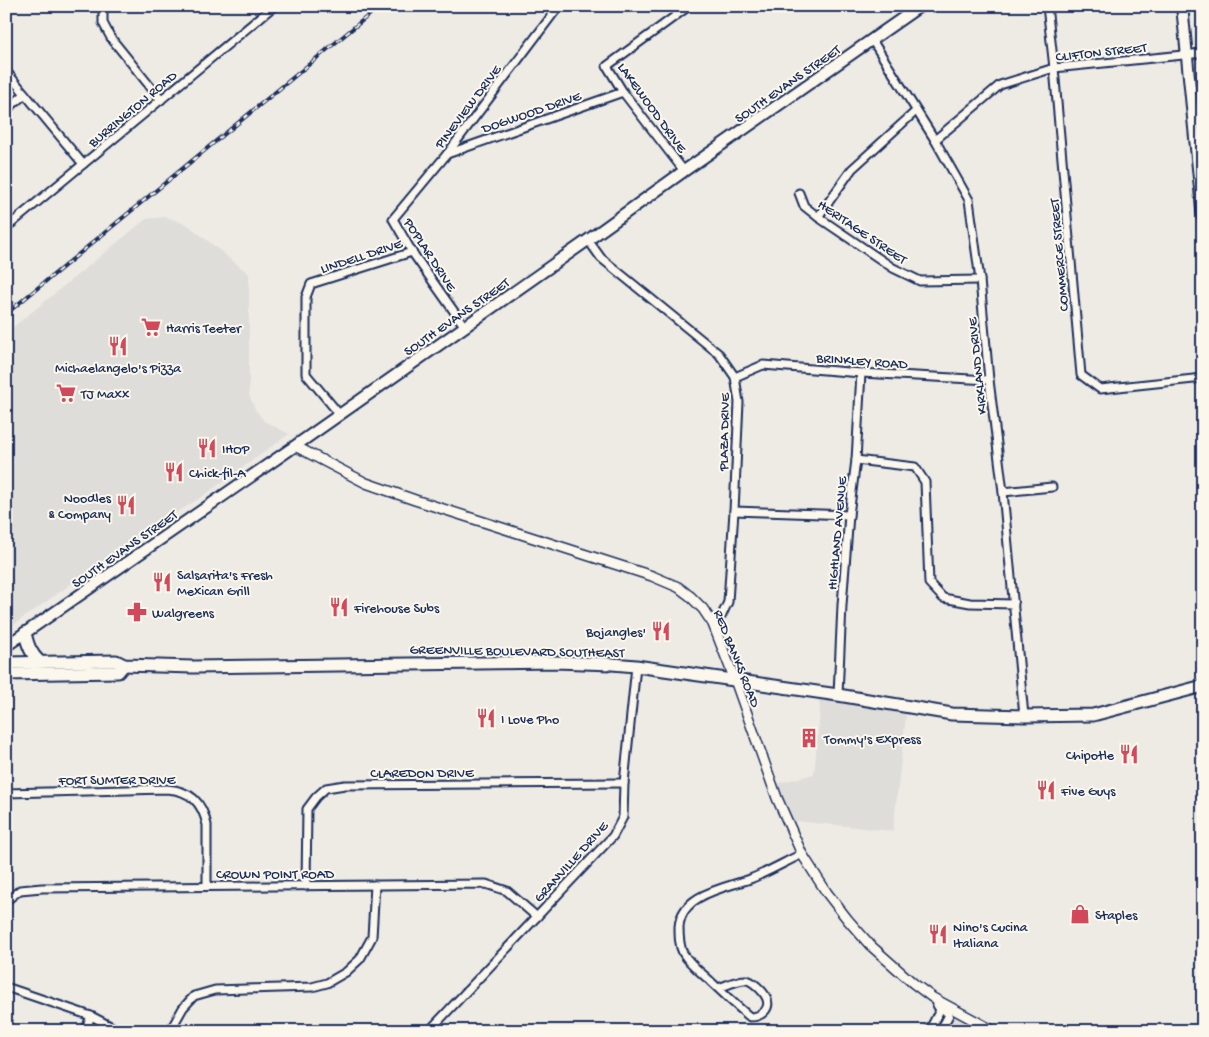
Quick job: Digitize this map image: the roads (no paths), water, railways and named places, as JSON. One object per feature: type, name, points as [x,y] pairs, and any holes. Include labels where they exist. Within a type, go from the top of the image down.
[{"type":"highway","points":[[25,633],[32,654],[40,662]]},
{"type":"highway","points":[[6,663],[116,661],[124,665]]},
{"type":"highway","name":"GREENVILLE BOULEVARD SOUTHEAST","points":[[6,674],[118,672],[124,665],[555,662],[636,666],[838,695],[952,714],[1024,716],[1093,715],[1203,686]]},
{"type":"main road","name":"SOUTH EVANS STREET","points":[[6,646],[340,415],[920,6]]},
{"type":"main road","points":[[1182,6],[1201,176],[1203,219]]},
{"type":"street","points":[[103,6],[103,23],[110,38],[161,100]]},
{"type":"street","name":"BURRINGTON ROAD","points":[[6,228],[274,6]]},
{"type":"street","name":"PINEVIEW DRIVE","points":[[393,219],[447,154],[559,6]]},
{"type":"street","name":"LAKEWOOD DRIVE","points":[[684,171],[623,92],[607,66],[689,6]]},
{"type":"street","name":"COMMERCE STREET","points":[[1047,6],[1081,375],[1100,389],[1203,378]]},
{"type":"street","name":"KIRKLAND DRIVE","points":[[872,40],[935,140],[968,200],[980,280],[989,380],[1003,492],[1024,716]]},
{"type":"street","name":"CLIFTON STREET","points":[[935,140],[1000,85],[1054,68],[1203,53]]},
{"type":"street","points":[[6,71],[83,164]]},
{"type":"street","name":"DOGWOOD DRIVE","points":[[447,154],[623,92]]},
{"type":"street","points":[[6,110],[26,94]]},
{"type":"street","points":[[818,217],[852,168],[916,111]]},
{"type":"street","name":"HERITAGE STREET","points":[[799,194],[804,206],[818,217],[893,268],[920,281],[980,280]]},
{"type":"street","name":"POPLAR DRIVE","points":[[393,219],[412,252],[465,327]]},
{"type":"street","name":"PLAZA DRIVE","points":[[588,240],[601,258],[719,354],[735,378],[739,402],[728,602],[722,614],[713,624]]},
{"type":"street","name":"LINDELL DRIVE","points":[[340,415],[306,374],[306,297],[311,284],[412,252]]},
{"type":"street","name":"BRINKLEY ROAD","points":[[735,378],[763,365],[989,380]]},
{"type":"street","name":"HIGHLAND AVENUE","points":[[838,695],[842,605],[849,515],[856,460],[861,373]]},
{"type":"street","name":"RED BANKS ROAD","points":[[295,446],[366,483],[665,580],[690,596],[703,609],[713,624],[777,798],[802,854],[827,893],[870,945],[913,984],[933,998],[994,1031]]},
{"type":"street","points":[[856,460],[915,466],[925,482],[929,583],[943,598],[970,603],[1014,604]]},
{"type":"street","points":[[1003,492],[1052,486]]},
{"type":"street","points":[[734,511],[849,515]]},
{"type":"street","name":"GRANVILLE DRIVE","points":[[429,1031],[613,836],[623,817],[624,783],[636,666]]},
{"type":"street","name":"CLAREDON DRIVE","points":[[306,886],[307,809],[326,788],[345,785],[624,783]]},
{"type":"street","name":"FORT SUMTER DRIVE","points":[[6,793],[167,789],[178,790],[187,794],[204,811],[207,825],[207,886]]},
{"type":"street","points":[[718,988],[745,980],[750,981],[766,997],[768,1004],[763,1014],[750,1017],[691,964],[683,953],[679,942],[680,923],[683,913],[697,899],[752,878],[802,854]]},
{"type":"street","name":"CROWN POINT ROAD","points":[[6,901],[20,890],[42,888],[486,884],[507,891],[537,917]]},
{"type":"street","points":[[170,1031],[183,1008],[194,996],[215,990],[312,987],[327,983],[346,972],[360,959],[372,937],[375,885]]},
{"type":"street","points":[[6,987],[91,1016],[120,1031]]},
{"type":"street","points":[[929,1031],[940,1010],[933,998]]},
{"type":"street","points":[[933,998],[949,1015],[940,1031]]},
{"type":"street","points":[[85,1031],[91,1016]]},
{"type":"railway","points":[[6,314],[380,6]]},
{"type":"place","name":"Harris Teeter","points":[[151,327]]},
{"type":"place","name":"Michaelangelo's Pizza","points":[[118,346]]},
{"type":"place","name":"TJ Maxx","points":[[66,393]]},
{"type":"place","name":"IHOP","points":[[207,448]]},
{"type":"place","name":"Chick-fil-A","points":[[174,472]]},
{"type":"place","name":"Noodles & Company","points":[[126,505]]},
{"type":"place","name":"Salsarita's Fresh Mexican Grill","points":[[162,582]]},
{"type":"place","name":"Firehouse Subs","points":[[339,607]]},
{"type":"place","name":"Walgreens","points":[[137,612]]},
{"type":"place","name":"Bojangles'","points":[[661,631]]},
{"type":"place","name":"I Love Pho","points":[[486,718]]},
{"type":"place","name":"Tommy's Express","points":[[809,738]]},
{"type":"place","name":"Chipotle","points":[[1129,754]]},
{"type":"place","name":"Five Guys","points":[[1046,790]]},
{"type":"place","name":"Staples","points":[[1080,914]]},
{"type":"place","name":"Nino's Cucina Italiana","points":[[938,934]]}]
